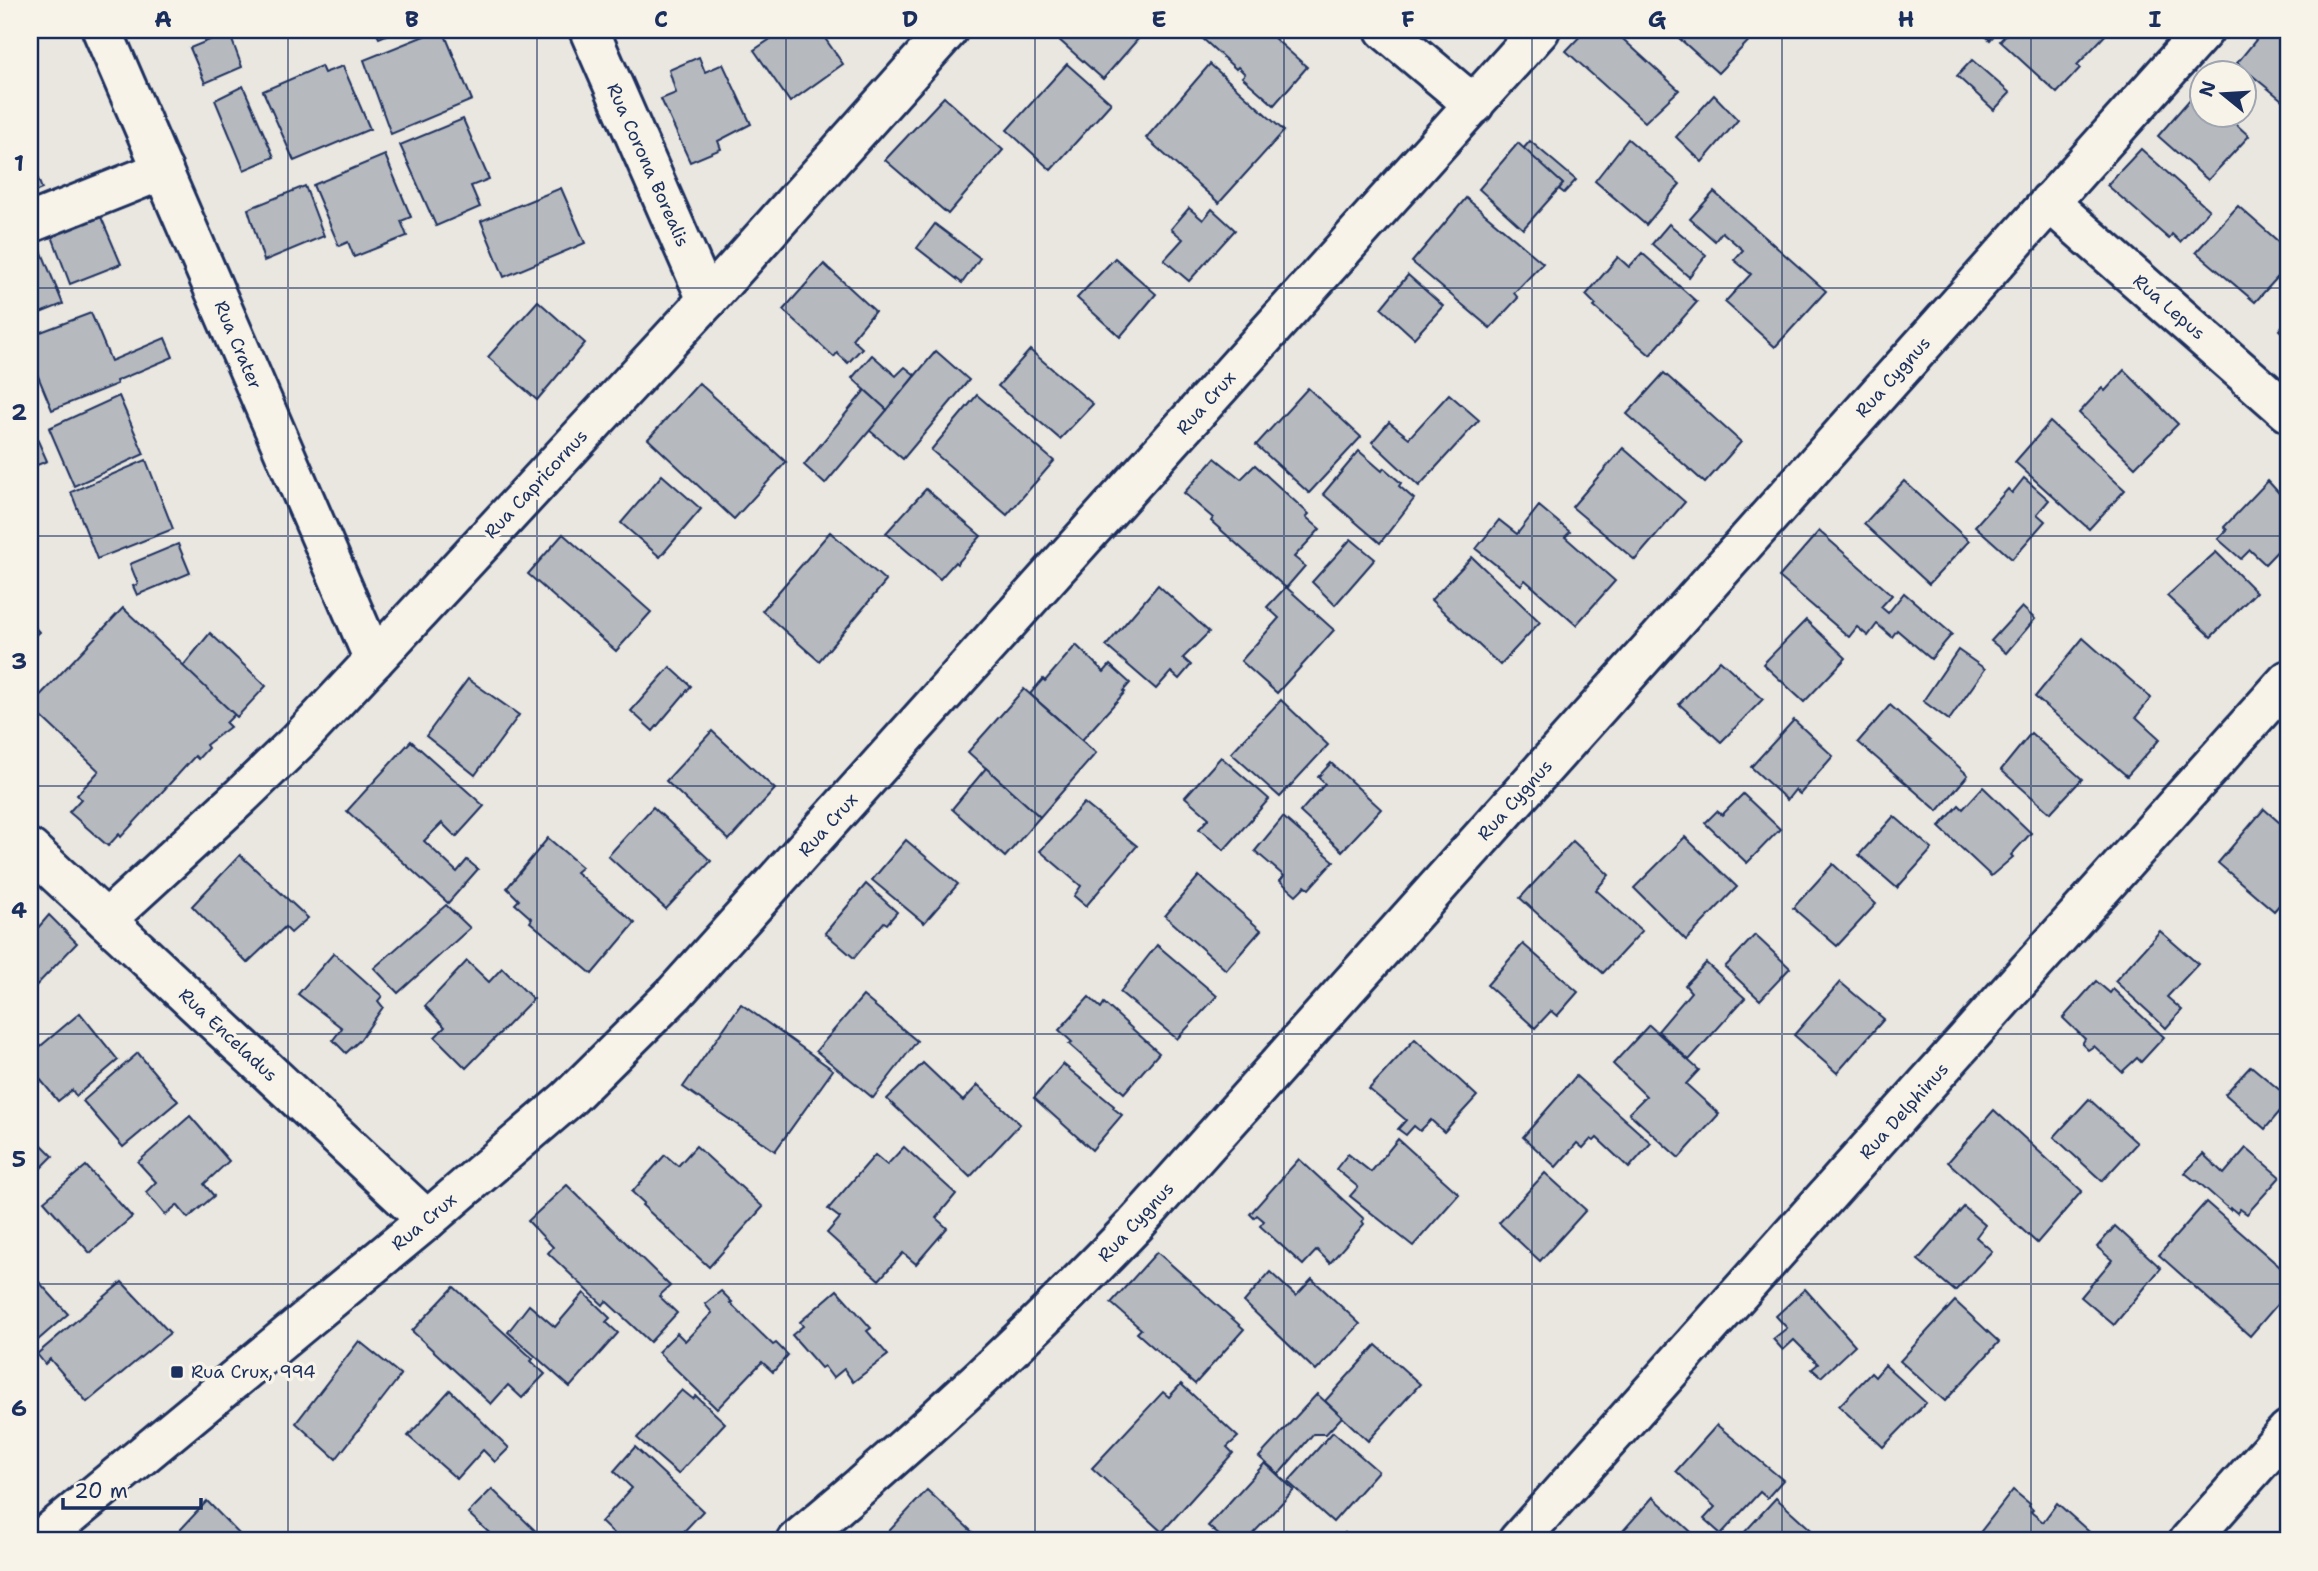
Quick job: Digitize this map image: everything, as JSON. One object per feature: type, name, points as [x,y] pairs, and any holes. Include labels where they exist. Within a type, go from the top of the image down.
[{"type":"street","name":"Rua Crater","points":[[103,30],[374,660]]},
{"type":"street","name":"Rua Corona Borealis","points":[[589,30],[707,300]]},
{"type":"street","name":"Rua Capricornus","points":[[106,920],[298,741],[707,300],[948,30]]},
{"type":"street","points":[[1385,30],[1474,104]]},
{"type":"street","name":"Rua Crux","points":[[39,1537],[427,1220],[568,1100],[675,993],[1540,30]]},
{"type":"street","name":"Rua Cygnus","points":[[796,1541],[866,1483],[994,1368],[1135,1225],[2204,30]]},
{"type":"street","points":[[30,223],[163,170]]},
{"type":"street","name":"Rua Lepus","points":[[2049,202],[2288,412]]},
{"type":"street","name":"Rua Delphinus","points":[[1518,1541],[2288,680]]},
{"type":"street","name":"Rua Enceladus","points":[[30,849],[427,1220]]},
{"type":"street","points":[[2189,1541],[2288,1430]]},
{"type":"building","points":[[375,30],[398,30],[379,38]]},
{"type":"building","points":[[443,30],[472,100],[391,134],[364,60]]},
{"type":"building","points":[[779,30],[819,30],[843,64],[790,102],[754,50],[781,32]]},
{"type":"building","points":[[1048,30],[1146,30],[1103,79]]},
{"type":"building","points":[[1209,30],[1265,30],[1307,67],[1274,105],[1242,77],[1245,74],[1238,67],[1236,69],[1202,38]]},
{"type":"building","points":[[1586,30],[1613,30],[1679,90],[1645,122],[1566,51]]},
{"type":"building","points":[[1670,30],[1759,30],[1718,73]]},
{"type":"building","points":[[1979,30],[1999,30],[1990,40]]},
{"type":"building","points":[[2010,30],[2110,30],[2077,65],[2080,68],[2057,93],[2000,41]]},
{"type":"building","points":[[2264,30],[2279,30],[2288,38],[2288,105],[2258,80],[2258,60],[2239,60]]},
{"type":"building","points":[[229,32],[242,67],[205,83],[190,48]]},
{"type":"building","points":[[699,57],[705,72],[723,64],[751,124],[718,141],[721,149],[690,162],[661,99],[676,93],[669,70]]},
{"type":"building","points":[[1972,60],[2010,93],[1994,110],[1957,76]]},
{"type":"building","points":[[1067,64],[1111,103],[1051,170],[1007,130]]},
{"type":"building","points":[[1210,64],[1284,131],[1219,203],[1146,138]]},
{"type":"building","points":[[321,66],[324,73],[343,66],[370,129],[294,161],[263,91]]},
{"type":"building","points":[[243,86],[274,157],[244,170],[215,100]]},
{"type":"building","points":[[1714,95],[1738,120],[1702,162],[1676,137]]},
{"type":"building","points":[[944,97],[1003,150],[948,214],[885,160]]},
{"type":"building","points":[[2188,102],[2188,130],[2242,130],[2249,136],[2208,180],[2158,136]]},
{"type":"building","points":[[463,119],[489,179],[471,186],[480,207],[436,226],[400,145]]},
{"type":"building","points":[[1628,139],[1680,184],[1646,225],[1595,181]]},
{"type":"building","points":[[1530,141],[1576,180],[1564,193],[1559,189],[1563,184],[1523,149]]},
{"type":"building","points":[[1518,143],[1563,184],[1523,229],[1479,189]]},
{"type":"building","points":[[2141,149],[2209,210],[2180,242],[2172,234],[2169,239],[2107,185]]},
{"type":"building","points":[[385,155],[411,217],[401,221],[407,236],[354,257],[348,242],[339,246],[313,185]]},
{"type":"building","points":[[30,159],[42,189],[30,194]]},
{"type":"building","points":[[305,186],[324,236],[264,261],[248,209]]},
{"type":"building","points":[[561,188],[585,243],[504,277],[481,221]]},
{"type":"building","points":[[1714,192],[1826,291],[1775,347],[1725,302],[1751,274],[1734,260],[1743,250],[1722,232],[1715,241],[1690,219]]},
{"type":"building","points":[[1466,198],[1543,263],[1514,293],[1518,298],[1490,328],[1412,262]]},
{"type":"building","points":[[2238,206],[2288,250],[2288,266],[2255,302],[2196,252]]},
{"type":"building","points":[[1189,208],[1203,220],[1212,209],[1235,230],[1189,281],[1164,260],[1183,239],[1171,229]]},
{"type":"building","points":[[101,217],[121,264],[70,284],[52,236]]},
{"type":"building","points":[[935,224],[980,258],[962,283],[917,248]]},
{"type":"building","points":[[1669,224],[1706,255],[1689,277],[1652,244]]},
{"type":"building","points":[[36,238],[63,304],[30,317],[30,240]]},
{"type":"building","points":[[1642,253],[1697,302],[1650,355],[1594,307],[1596,305],[1586,295],[1618,257],[1629,267]]},
{"type":"building","points":[[1115,258],[1156,294],[1120,337],[1077,298]]},
{"type":"building","points":[[824,264],[875,311],[852,339],[862,348],[848,363],[837,353],[834,357],[783,310]]},
{"type":"building","points":[[1408,275],[1443,306],[1414,338],[1381,308]]},
{"type":"building","points":[[538,301],[585,343],[537,400],[488,357]]},
{"type":"building","points":[[91,313],[111,361],[165,338],[173,357],[116,381],[117,384],[52,410],[30,357],[30,336]]},
{"type":"building","points":[[2288,319],[2288,338],[2279,330]]},
{"type":"building","points":[[1030,350],[1093,404],[1060,439],[998,386]]},
{"type":"building","points":[[936,351],[969,380],[903,459],[869,430]]},
{"type":"building","points":[[872,355],[896,376],[905,367],[915,375],[887,410],[852,378]]},
{"type":"building","points":[[2124,370],[2178,424],[2135,467],[2079,413],[2102,388],[2105,391]]},
{"type":"building","points":[[1664,373],[1741,442],[1705,483],[1627,414]]},
{"type":"building","points":[[699,383],[786,462],[734,519],[648,439]]},
{"type":"building","points":[[1308,388],[1361,437],[1309,493],[1256,445]]},
{"type":"building","points":[[865,390],[887,410],[825,484],[804,465]]},
{"type":"building","points":[[1449,394],[1479,420],[1419,486],[1372,442],[1389,422],[1409,438]]},
{"type":"building","points":[[977,395],[1054,461],[1007,515],[931,450]]},
{"type":"building","points":[[119,396],[144,454],[74,486],[49,428]]},
{"type":"building","points":[[2050,422],[2125,490],[2089,529],[2015,462]]},
{"type":"building","points":[[30,423],[47,461],[30,468]]},
{"type":"building","points":[[1623,448],[1685,502],[1635,560],[1572,507]]},
{"type":"building","points":[[1359,451],[1382,471],[1384,468],[1414,499],[1380,543],[1323,494]]},
{"type":"building","points":[[1215,458],[1241,479],[1255,465],[1309,514],[1306,517],[1320,529],[1294,557],[1305,566],[1286,588],[1184,493]]},
{"type":"building","points":[[146,460],[173,529],[97,559],[71,492]]},
{"type":"building","points":[[662,475],[701,509],[660,557],[621,523]]},
{"type":"building","points":[[2024,478],[2049,500],[2037,514],[2045,521],[2012,559],[1975,526],[2008,489],[2012,493]]},
{"type":"building","points":[[1904,481],[1969,541],[1929,584],[1864,524]]},
{"type":"building","points":[[2268,481],[2288,503],[2288,540],[2265,564],[2250,550],[2241,559],[2218,539],[2227,530],[2224,527]]},
{"type":"building","points":[[926,489],[981,536],[940,579],[886,533]]},
{"type":"building","points":[[1539,506],[1570,532],[1565,537],[1615,581],[1576,625],[1525,580],[1521,585],[1476,549],[1499,520],[1517,534]]},
{"type":"building","points":[[1819,531],[1892,595],[1881,607],[1888,613],[1904,593],[1952,634],[1931,659],[1897,630],[1892,637],[1877,624],[1868,636],[1857,627],[1849,637],[1779,577]]},
{"type":"building","points":[[830,532],[886,581],[819,661],[762,611]]},
{"type":"building","points":[[563,534],[651,612],[616,651],[528,574]]},
{"type":"building","points":[[1351,539],[1375,559],[1335,605],[1312,582]]},
{"type":"building","points":[[178,544],[190,573],[137,595],[133,586],[138,584],[130,564]]},
{"type":"building","points":[[2216,552],[2256,592],[2211,637],[2167,596]]},
{"type":"building","points":[[1472,557],[1540,622],[1500,665],[1431,600]]},
{"type":"building","points":[[1158,585],[1209,632],[1183,658],[1191,665],[1179,679],[1171,672],[1156,689],[1106,646]]},
{"type":"building","points":[[1286,587],[1334,630],[1277,693],[1241,661],[1279,618],[1267,607]]},
{"type":"building","points":[[2022,607],[2035,619],[2006,653],[1991,641]]},
{"type":"building","points":[[123,608],[235,714],[226,723],[230,727],[206,745],[208,748],[198,759],[195,756],[121,837],[119,834],[108,846],[69,812],[81,799],[77,795],[99,771],[30,706]]},
{"type":"building","points":[[1806,620],[1846,658],[1804,702],[1763,664]]},
{"type":"building","points":[[30,622],[39,632],[30,640]]},
{"type":"building","points":[[210,633],[266,686],[237,717],[183,666]]},
{"type":"building","points":[[2083,638],[2151,698],[2136,717],[2160,739],[2127,776],[2035,697]]},
{"type":"building","points":[[1076,645],[1104,672],[1110,665],[1130,683],[1082,740],[1030,694]]},
{"type":"building","points":[[1958,650],[1985,669],[1949,720],[1923,701]]},
{"type":"building","points":[[1720,660],[1763,699],[1721,742],[1679,704]]},
{"type":"building","points":[[670,667],[691,686],[653,731],[631,711]]},
{"type":"building","points":[[468,679],[519,715],[475,775],[426,736]]},
{"type":"building","points":[[1024,689],[1096,753],[1040,817],[968,752]]},
{"type":"building","points":[[1281,700],[1328,745],[1280,797],[1231,753]]},
{"type":"building","points":[[1890,705],[1968,775],[1938,811],[1858,742]]},
{"type":"building","points":[[1794,720],[1833,756],[1800,794],[1795,790],[1787,800],[1751,767]]},
{"type":"building","points":[[712,731],[775,789],[729,840],[666,781]]},
{"type":"building","points":[[2031,733],[2082,779],[2050,813],[2001,770]]},
{"type":"building","points":[[411,741],[484,806],[456,837],[442,823],[424,841],[457,872],[467,860],[478,869],[448,903],[347,811]]},
{"type":"building","points":[[1221,757],[1269,799],[1224,850],[1199,829],[1209,818],[1185,797]]},
{"type":"building","points":[[1331,763],[1381,809],[1342,851],[1300,812],[1325,784],[1318,777]]},
{"type":"building","points":[[986,768],[1040,817],[1005,857],[952,809]]},
{"type":"building","points":[[1983,787],[2031,833],[2011,855],[2013,857],[1991,876],[1939,827],[1959,805],[1963,809]]},
{"type":"building","points":[[1743,794],[1780,829],[1747,863],[1705,823],[1717,811],[1722,815]]},
{"type":"building","points":[[1084,803],[1137,846],[1086,906],[1074,896],[1081,886],[1040,851]]},
{"type":"building","points":[[653,807],[711,861],[666,909],[608,856]]},
{"type":"building","points":[[2264,809],[2288,830],[2288,895],[2274,911],[2218,863]]},
{"type":"building","points":[[1894,816],[1932,849],[1897,888],[1859,855]]},
{"type":"building","points":[[1283,817],[1334,861],[1309,889],[1305,886],[1296,895],[1280,881],[1284,876],[1255,851]]},
{"type":"building","points":[[1685,837],[1737,887],[1686,940],[1634,888]]},
{"type":"building","points":[[548,838],[582,867],[576,872],[635,923],[592,974],[530,922],[532,919],[515,904],[519,900],[507,888]]},
{"type":"building","points":[[906,840],[958,884],[924,923],[872,880]]},
{"type":"building","points":[[1573,841],[1609,875],[1596,890],[1642,931],[1603,973],[1520,898]]},
{"type":"building","points":[[240,855],[308,918],[291,933],[285,927],[247,963],[192,906]]},
{"type":"building","points":[[1833,864],[1876,904],[1837,946],[1793,908]]},
{"type":"building","points":[[1199,876],[1261,930],[1226,970],[1165,916]]},
{"type":"building","points":[[866,884],[897,912],[887,924],[884,922],[854,958],[825,933]]},
{"type":"building","points":[[446,905],[470,928],[398,993],[374,968]]},
{"type":"building","points":[[49,915],[77,943],[30,992],[30,922],[37,929]]},
{"type":"building","points":[[2160,931],[2198,964],[2167,997],[2182,1010],[2166,1028],[2115,981]]},
{"type":"building","points":[[1755,935],[1790,968],[1760,1000],[1725,967]]},
{"type":"building","points":[[1523,944],[1578,992],[1557,1016],[1551,1011],[1535,1028],[1487,985]]},
{"type":"building","points":[[1157,945],[1217,996],[1177,1039],[1120,992]]},
{"type":"building","points":[[334,953],[382,996],[378,1001],[383,1007],[360,1040],[346,1053],[333,1040],[342,1028],[298,994]]},
{"type":"building","points":[[467,961],[489,982],[502,968],[533,999],[466,1068],[435,1037],[445,1027],[425,1006]]},
{"type":"building","points":[[1706,963],[1745,998],[1689,1060],[1658,1031],[1691,992],[1685,985]]},
{"type":"building","points":[[2096,981],[2110,993],[2113,989],[2164,1037],[2141,1062],[2137,1058],[2122,1072],[2094,1046],[2088,1050],[2082,1044],[2085,1039],[2063,1018]]},
{"type":"building","points":[[1840,982],[1884,1019],[1837,1073],[1794,1035]]},
{"type":"building","points":[[863,996],[917,1041],[873,1098],[816,1051]]},
{"type":"building","points":[[1089,997],[1101,1008],[1104,1003],[1159,1053],[1124,1093],[1069,1044],[1072,1042],[1059,1030]]},
{"type":"building","points":[[741,1004],[833,1070],[775,1151],[683,1087]]},
{"type":"building","points":[[80,1013],[118,1060],[76,1096],[72,1090],[58,1101],[30,1067],[30,1055]]},
{"type":"building","points":[[1649,1025],[1699,1070],[1686,1084],[1719,1114],[1679,1158],[1629,1113],[1646,1096],[1613,1064]]},
{"type":"building","points":[[1415,1039],[1477,1096],[1444,1132],[1431,1120],[1420,1131],[1414,1126],[1406,1135],[1398,1129],[1406,1120],[1369,1089]]},
{"type":"building","points":[[138,1053],[178,1101],[123,1147],[83,1101]]},
{"type":"building","points":[[923,1063],[963,1101],[978,1085],[1020,1124],[970,1177],[887,1099]]},
{"type":"building","points":[[1063,1064],[1122,1115],[1092,1150],[1034,1098]]},
{"type":"building","points":[[2251,1066],[2288,1097],[2288,1102],[2265,1129],[2225,1094]]},
{"type":"building","points":[[1576,1076],[1651,1143],[1629,1168],[1597,1138],[1594,1141],[1591,1139],[1583,1148],[1577,1143],[1556,1167],[1523,1137]]},
{"type":"building","points":[[2089,1099],[2137,1143],[2102,1181],[2054,1137]]},
{"type":"building","points":[[1994,1110],[2082,1191],[2037,1243],[1948,1162]]},
{"type":"building","points":[[190,1116],[229,1161],[204,1184],[214,1196],[188,1218],[177,1205],[165,1215],[146,1192],[156,1182],[138,1162]]},
{"type":"building","points":[[30,1133],[53,1156],[30,1179]]},
{"type":"building","points":[[1398,1139],[1459,1194],[1413,1246],[1350,1196],[1358,1187],[1336,1169],[1348,1154],[1371,1172]]},
{"type":"building","points":[[696,1146],[763,1207],[709,1267],[642,1205],[644,1203],[632,1192],[665,1155],[678,1166]]},
{"type":"building","points":[[904,1147],[956,1194],[936,1218],[947,1228],[916,1264],[903,1253],[879,1280],[827,1233],[840,1218],[828,1209],[875,1155],[887,1165]]},
{"type":"building","points":[[2246,1148],[2280,1177],[2247,1214],[2240,1209],[2237,1213],[2231,1208],[2230,1210],[2185,1173],[2203,1154],[2224,1174]]},
{"type":"building","points":[[1299,1159],[1364,1219],[1364,1224],[1330,1263],[1317,1250],[1303,1265],[1260,1226],[1264,1221],[1257,1215],[1254,1218],[1250,1214]]},
{"type":"building","points":[[86,1166],[132,1217],[90,1253],[44,1201]]},
{"type":"building","points":[[1545,1173],[1586,1210],[1540,1261],[1499,1223]]},
{"type":"building","points":[[567,1185],[670,1286],[659,1296],[677,1313],[650,1342],[606,1301],[603,1305],[548,1253],[553,1247],[528,1221]]},
{"type":"building","points":[[2206,1202],[2288,1274],[2288,1292],[2250,1336],[2159,1255]]},
{"type":"building","points":[[1964,1207],[1985,1225],[1976,1237],[1992,1251],[1955,1291],[1918,1260]]},
{"type":"building","points":[[2115,1226],[2161,1268],[2114,1325],[2081,1297],[2112,1260],[2097,1247]]},
{"type":"building","points":[[1157,1252],[1244,1329],[1195,1384],[1137,1333],[1141,1329],[1111,1303]]},
{"type":"building","points":[[30,1272],[68,1314],[30,1347]]},
{"type":"building","points":[[1270,1272],[1296,1296],[1312,1279],[1360,1324],[1316,1371],[1244,1302]]},
{"type":"building","points":[[122,1282],[170,1333],[87,1402],[50,1359],[45,1364],[37,1354]]},
{"type":"building","points":[[454,1287],[533,1359],[531,1361],[545,1374],[522,1398],[508,1385],[491,1404],[412,1331]]},
{"type":"building","points":[[1805,1289],[1855,1345],[1821,1377],[1812,1369],[1818,1364],[1794,1340],[1783,1350],[1773,1339],[1787,1328],[1776,1316]]},
{"type":"building","points":[[837,1290],[871,1328],[867,1331],[888,1355],[853,1382],[844,1369],[833,1378],[792,1335],[803,1326],[800,1322]]},
{"type":"building","points":[[721,1291],[773,1345],[776,1343],[788,1355],[773,1372],[762,1362],[717,1409],[658,1352],[677,1333],[685,1341],[712,1313],[705,1304]]},
{"type":"building","points":[[584,1293],[610,1318],[606,1322],[618,1333],[570,1387],[508,1332],[529,1305],[555,1327]]},
{"type":"building","points":[[1955,1301],[1999,1342],[1945,1401],[1900,1361]]},
{"type":"building","points":[[359,1341],[401,1375],[336,1459],[296,1423]]},
{"type":"building","points":[[1376,1345],[1420,1384],[1368,1441],[1325,1401]]},
{"type":"building","points":[[1885,1365],[1926,1403],[1883,1447],[1839,1406],[1871,1373],[1875,1377]]},
{"type":"building","points":[[1181,1384],[1238,1437],[1227,1447],[1233,1453],[1162,1532],[1092,1468],[1163,1392],[1169,1397]]},
{"type":"building","points":[[450,1390],[509,1448],[495,1462],[483,1450],[457,1479],[408,1436]]},
{"type":"building","points":[[682,1390],[693,1399],[696,1396],[725,1423],[678,1474],[637,1438]]},
{"type":"building","points":[[1317,1394],[1342,1417],[1326,1434],[1313,1434],[1279,1474],[1259,1457]]},
{"type":"building","points":[[1717,1425],[1783,1480],[1767,1498],[1760,1492],[1721,1534],[1704,1519],[1715,1507],[1676,1471]]},
{"type":"building","points":[[1333,1432],[1378,1471],[1333,1522],[1288,1482]]},
{"type":"building","points":[[635,1447],[703,1511],[675,1541],[621,1541],[601,1522],[632,1488],[614,1471]]},
{"type":"building","points":[[1265,1463],[1294,1490],[1246,1541],[1226,1541],[1208,1526]]},
{"type":"building","points":[[492,1489],[546,1541],[498,1541],[468,1513]]},
{"type":"building","points":[[927,1490],[982,1541],[880,1541]]},
{"type":"building","points":[[2013,1490],[2030,1504],[2033,1510],[2031,1512],[2043,1522],[2057,1503],[2096,1538],[2093,1541],[1977,1541],[1975,1539]]},
{"type":"building","points":[[1653,1497],[1701,1541],[1614,1541]]},
{"type":"building","points":[[1776,1498],[1818,1536],[1813,1541],[1748,1541],[1742,1535]]},
{"type":"building","points":[[207,1501],[246,1541],[170,1541]]},
{"type":"building","points":[[2288,1529],[2288,1541],[2277,1541]]},
{"type":"building","points":[[1345,1533],[1353,1541],[1337,1541]]},
{"type":"building","points":[[1927,1533],[1936,1541],[1920,1541]]},
{"type":"place","name":"Rua Crux, 994","points":[[177,1372]]}]
